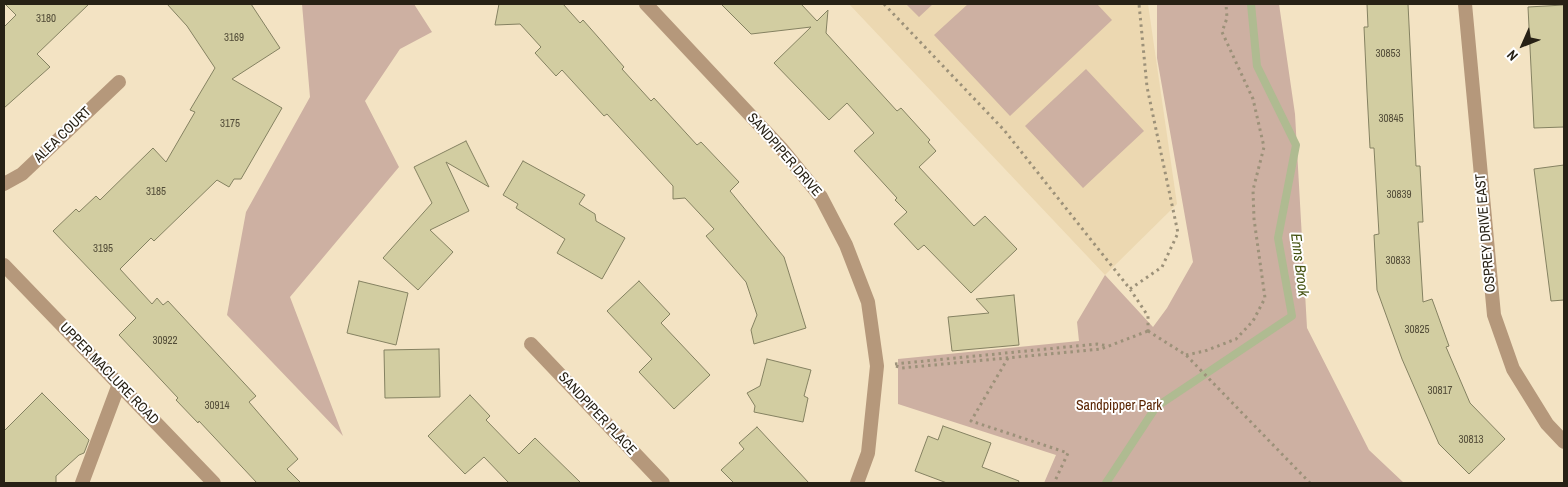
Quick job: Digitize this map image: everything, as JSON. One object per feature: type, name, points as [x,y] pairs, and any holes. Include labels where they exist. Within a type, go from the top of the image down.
[{"type":"street","name":"SANDPIPER DRIVE","points":[[646,4],[781,148],[821,197],[846,244],[868,302],[877,366],[868,453],[857,483]]},
{"type":"street","name":"OSPREY DRIVE EAST","points":[[1465,4],[1494,315],[1513,369],[1547,424],[1564,442]]},
{"type":"street","name":"ALEA COURT","points":[[4,184],[22,174],[119,82]]},
{"type":"street","name":"UPPER MACLURE ROAD","points":[[4,265],[214,483]]},
{"type":"street","name":"SANDPIPER PLACE","points":[[531,344],[663,483]]},
{"type":"street","points":[[82,483],[119,384]]},
{"type":"path","points":[[884,4],[1004,130],[1130,288],[1148,316],[1148,331]]},
{"type":"path","points":[[1130,288],[1162,267],[1178,233],[1148,87],[1139,4]]},
{"type":"path","points":[[1186,355],[1205,351],[1236,339],[1253,320],[1265,298],[1254,219],[1253,190],[1264,147],[1253,99],[1222,32],[1227,18],[1226,4]]},
{"type":"path","points":[[1148,331],[1186,355],[1241,414],[1310,483]]},
{"type":"path","points":[[1108,346],[1097,344],[901,362],[893,365],[902,368],[1100,349],[1108,346],[1148,331]]},
{"type":"path","points":[[1008,358],[971,421],[1068,453],[1054,483]]},
{"type":"shaded area","points":[[849,4],[1148,4],[1177,204],[1105,275]]},
{"type":"green space","points":[[302,4],[414,4],[432,32],[400,49],[365,101],[399,167],[290,297],[343,436],[227,315],[246,212],[310,97]]},
{"type":"green space","points":[[906,4],[933,4],[919,17]]},
{"type":"green space","points":[[968,4],[1097,4],[1112,20],[1010,116],[934,35]]},
{"type":"green space","name":"Sandpipper Park","points":[[1157,4],[1279,4],[1295,114],[1307,328],[1369,450],[1404,483],[1044,483],[1056,455],[898,404],[898,359],[1079,341],[1077,322],[1105,275],[1153,327],[1167,308],[1193,262],[1157,58]]},
{"type":"green space","points":[[1086,69],[1144,131],[1083,188],[1025,126]]},
{"type":"building","points":[[5,4],[89,4],[37,54],[50,67],[4,108],[4,27],[16,15]]},
{"type":"building","points":[[167,4],[251,4],[280,48],[232,79],[282,108],[241,179],[234,179],[229,187],[217,180],[154,241],[151,238],[120,269],[152,304],[157,298],[163,305],[168,301],[256,396],[249,402],[298,459],[287,469],[301,483],[257,483],[199,421],[198,423],[176,400],[178,398],[119,335],[136,318],[53,231],[76,209],[79,212],[96,196],[100,200],[153,148],[166,162],[195,112],[190,110],[215,68],[187,26]]},
{"type":"building","points":[[499,4],[563,4],[580,23],[583,20],[624,67],[622,69],[651,101],[654,98],[697,145],[701,142],[739,182],[730,191],[784,257],[806,328],[754,344],[751,330],[757,315],[746,282],[706,236],[714,229],[685,198],[673,199],[673,186],[607,114],[604,116],[562,70],[556,76],[535,53],[541,47],[520,24],[495,25]]},
{"type":"building","points":[[721,4],[801,4],[817,21],[828,10],[826,33],[897,111],[901,108],[930,140],[928,142],[936,151],[919,167],[974,226],[985,216],[1017,249],[971,293],[924,245],[918,250],[894,224],[907,212],[895,200],[897,198],[854,151],[874,133],[847,103],[829,120],[774,63],[811,27],[751,34]]},
{"type":"building","points":[[1367,4],[1408,4],[1416,166],[1420,166],[1423,222],[1418,222],[1423,302],[1432,299],[1449,346],[1446,347],[1470,403],[1505,439],[1469,474],[1439,444],[1402,359],[1377,290],[1374,235],[1379,234],[1374,148],[1370,148],[1367,92],[1364,27],[1368,27]]},
{"type":"building","points":[[1564,5],[1564,127],[1534,128],[1528,7]]},
{"type":"building","points":[[466,141],[489,187],[446,162],[469,211],[430,230],[453,252],[418,290],[383,258],[432,203],[414,167]]},
{"type":"building","points":[[523,161],[585,195],[579,204],[595,214],[596,221],[625,238],[602,279],[557,253],[565,239],[516,208],[518,204],[503,195]]},
{"type":"building","points":[[1564,165],[1564,300],[1551,301],[1534,169]]},
{"type":"building","points":[[359,281],[408,293],[396,345],[347,333]]},
{"type":"building","points":[[639,281],[670,314],[661,323],[710,375],[674,409],[639,372],[652,359],[607,311]]},
{"type":"building","points":[[1014,295],[1019,345],[952,351],[948,317],[989,313],[976,299]]},
{"type":"building","points":[[439,349],[440,397],[385,398],[384,350]]},
{"type":"building","points":[[767,359],[811,370],[804,396],[808,398],[803,422],[754,412],[755,406],[747,393],[760,386]]},
{"type":"building","points":[[42,393],[89,440],[84,453],[79,455],[56,476],[56,483],[4,483],[4,431]]},
{"type":"building","points":[[470,395],[490,416],[486,420],[519,454],[535,438],[581,483],[509,483],[484,457],[465,474],[428,436]]},
{"type":"building","points":[[943,426],[991,443],[982,467],[1019,481],[1018,483],[947,483],[915,471],[928,436],[938,440]]},
{"type":"building","points":[[757,427],[809,483],[734,483],[721,470],[744,449],[739,443]]},
{"type":"waterway","name":"Enns Brook","points":[[1106,483],[1156,407],[1292,316],[1278,238],[1296,145],[1257,66],[1251,4]]}]
